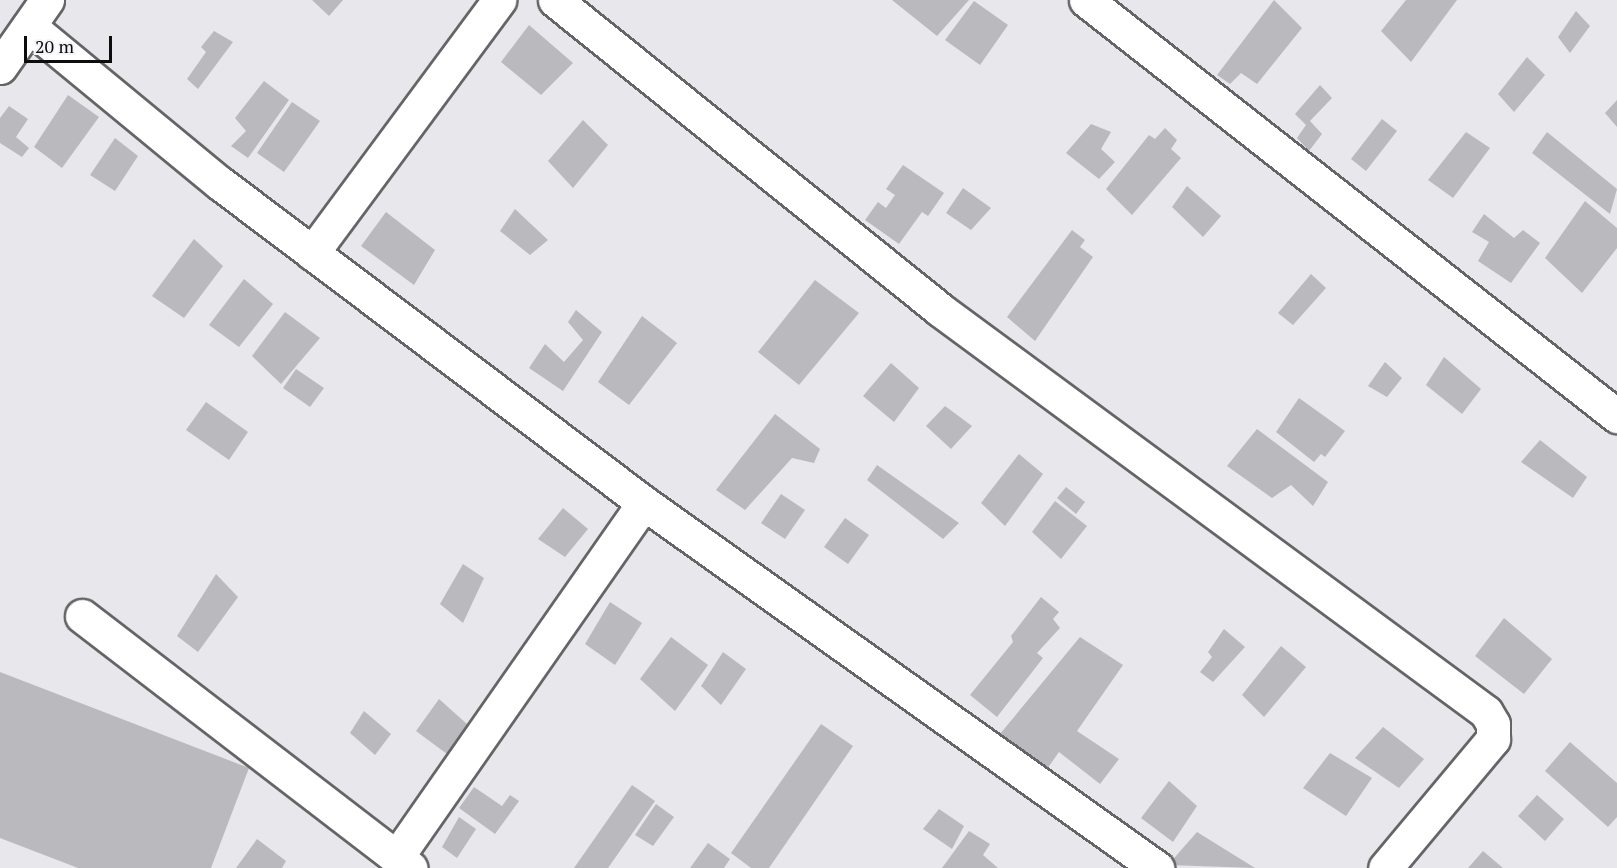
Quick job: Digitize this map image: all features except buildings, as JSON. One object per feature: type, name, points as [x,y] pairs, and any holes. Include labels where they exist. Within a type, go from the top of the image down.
[{"type":"street","points":[[0,67],[47,0]]},
{"type":"street","points":[[312,253],[499,0]]},
{"type":"street","points":[[555,0],[939,309],[1486,712],[1493,724],[1493,739],[1385,868]]},
{"type":"street","points":[[1092,2],[1617,416]]},
{"type":"street","points":[[29,26],[221,184],[644,503],[1157,868]]},
{"type":"street","points":[[82,616],[403,863],[644,503]]}]
